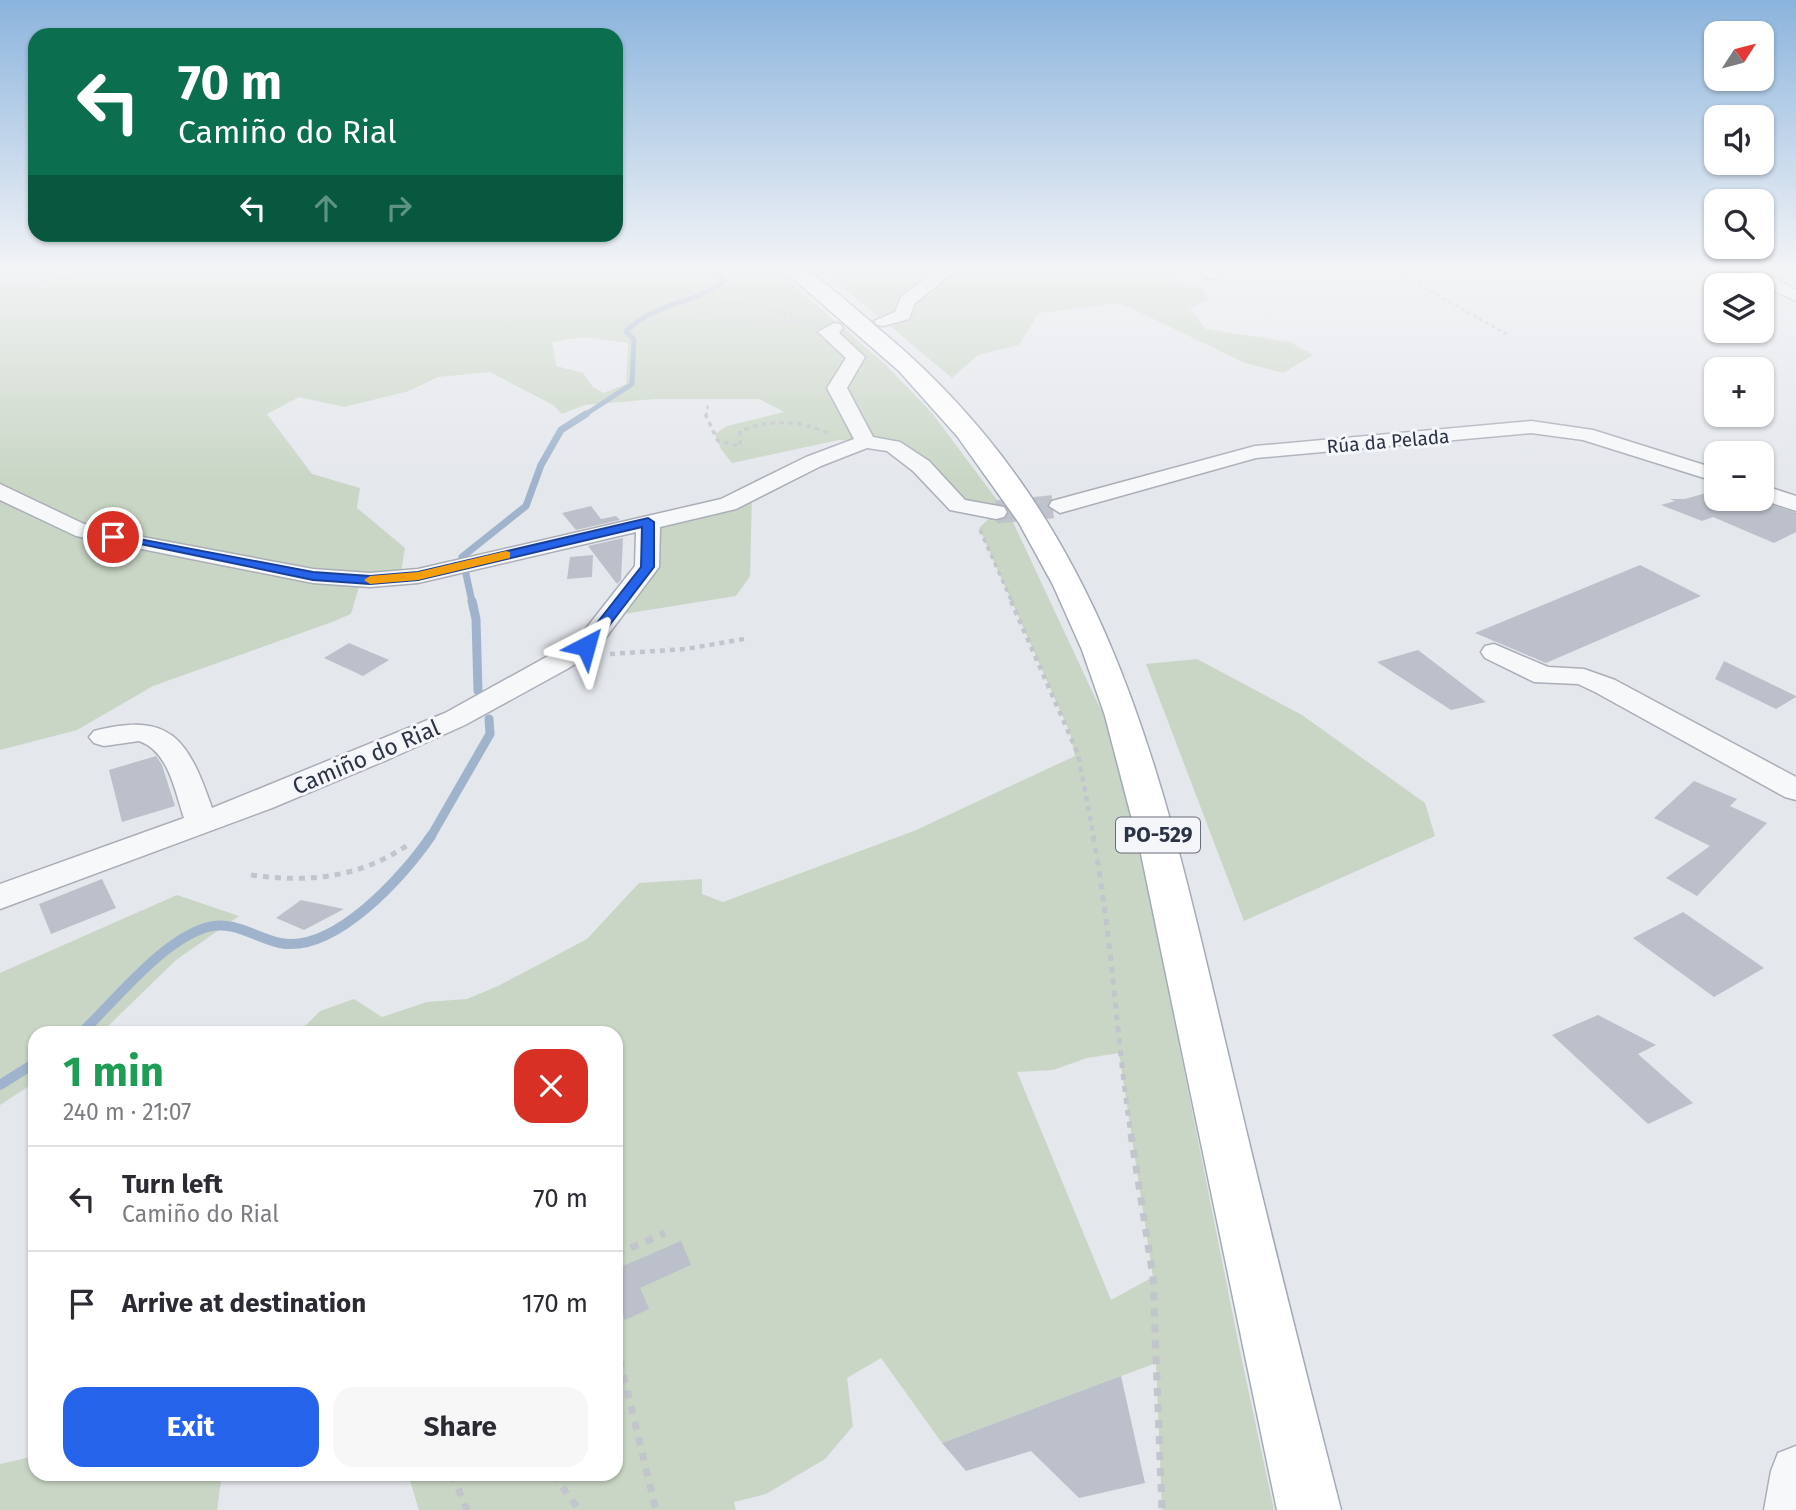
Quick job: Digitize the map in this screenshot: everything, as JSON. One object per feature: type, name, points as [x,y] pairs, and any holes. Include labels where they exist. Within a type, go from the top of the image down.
[{"type":"main road","name":"PO-529","points":[[875,337],[956,419],[1033,523],[1078,603],[1108,679],[1158,834],[1206,1061],[1309,1510]]},
{"type":"street","points":[[837,337],[856,357],[837,388],[848,413],[866,442]]},
{"type":"street","name":"Rúa da Pelada","points":[[1060,506],[1255,452],[1531,427],[1586,434],[1704,471]]},
{"type":"street","points":[[0,491],[76,529],[313,576],[370,580],[418,576],[728,504],[764,489],[840,448],[866,442],[893,446],[922,466],[958,505],[996,512]]},
{"type":"street","points":[[1774,496],[1796,504]]},
{"type":"street","name":"Camiño do Rial","points":[[0,897],[202,823],[379,753],[455,719],[557,663],[586,646],[648,567],[648,522]]},
{"type":"street","points":[[1494,652],[1544,676],[1564,674],[1584,677],[1605,686],[1796,790]]},
{"type":"street","points":[[104,737],[142,732],[162,739],[174,753],[202,823]]},
{"type":"street","points":[[1790,1510],[1796,1471]]},
{"type":"path","points":[[708,405],[705,414],[718,441],[730,447],[740,446],[740,431],[764,424],[804,425],[820,428],[839,440],[866,442]]},
{"type":"path","points":[[996,512],[979,528],[1077,748],[1108,915],[1119,1053],[1153,1277],[1162,1510]]},
{"type":"path","points":[[557,663],[624,652],[686,649],[744,639]]},
{"type":"path","points":[[251,874],[284,880],[329,878],[388,857],[409,844]]},
{"type":"path","points":[[623,1251],[665,1233]]},
{"type":"path","points":[[623,1373],[656,1510]]},
{"type":"path","points":[[455,1481],[467,1510]]},
{"type":"path","points":[[559,1481],[579,1510]]},
{"type":"green space","points":[[0,337],[580,337],[552,342],[556,366],[583,373],[593,387],[604,393],[626,384],[628,343],[587,337],[854,337],[884,363],[932,413],[1012,520],[1106,721],[1132,809],[1274,1510],[1162,1510],[1156,1363],[942,1443],[881,1358],[847,1378],[853,1426],[825,1459],[766,1494],[734,1502],[736,1510],[419,1510],[410,1481],[623,1481],[623,1026],[305,1026],[320,1011],[354,999],[382,1017],[427,1002],[467,999],[498,986],[587,939],[639,883],[702,879],[702,894],[723,902],[914,831],[1075,756],[1070,733],[979,528],[995,513],[958,505],[921,466],[866,442],[839,440],[732,463],[721,449],[715,434],[727,426],[784,412],[759,399],[655,399],[585,405],[562,414],[553,405],[490,372],[438,377],[409,391],[344,407],[299,397],[267,414],[312,474],[360,488],[357,508],[405,548],[400,578],[359,587],[351,614],[153,686],[77,730],[0,750]],"holes":[[[1119,1053],[1153,1277],[1111,1300],[1017,1072],[1053,1070],[1087,1058]]]},
{"type":"green space","points":[[903,337],[1024,337],[1019,345],[978,355],[952,378]]},
{"type":"green space","points":[[1192,337],[1261,337],[1290,342],[1313,355],[1283,373],[1245,363]]},
{"type":"green space","points":[[752,494],[750,576],[736,596],[611,616],[647,567],[648,522]]},
{"type":"green space","points":[[1197,659],[1302,715],[1425,803],[1435,836],[1244,921],[1146,664]]},
{"type":"green space","points":[[177,895],[239,916],[176,960],[108,1026],[28,1026],[28,1087],[0,1105],[0,973]]},
{"type":"green space","points":[[28,1458],[28,1481],[221,1481],[217,1510],[0,1510],[0,1464]]},
{"type":"building","points":[[1704,494],[1704,511],[1774,511],[1774,505],[1796,513],[1796,532],[1774,543],[1713,517],[1702,521],[1661,505],[1675,501],[1670,499],[1685,499]]},
{"type":"building","points":[[591,506],[601,519],[616,516],[620,520],[576,530],[562,513]]},
{"type":"building","points":[[623,538],[621,580],[617,584],[588,546]]},
{"type":"building","points":[[593,555],[592,577],[567,579],[570,557]]},
{"type":"building","points":[[1640,565],[1701,596],[1546,663],[1475,633]]},
{"type":"building","points":[[349,643],[389,660],[363,676],[324,658]]},
{"type":"building","points":[[1418,650],[1486,702],[1451,710],[1377,662]]},
{"type":"building","points":[[1724,661],[1796,697],[1776,709],[1715,679]]},
{"type":"building","points":[[156,756],[162,765],[175,806],[122,822],[109,770]]},
{"type":"building","points":[[1694,781],[1737,799],[1730,806],[1767,823],[1697,896],[1666,878],[1710,846],[1654,818]]},
{"type":"building","points":[[102,879],[116,908],[51,934],[39,904]]},
{"type":"building","points":[[301,900],[344,909],[304,930],[276,918]]},
{"type":"building","points":[[1683,912],[1764,968],[1714,997],[1633,938]]},
{"type":"building","points":[[1598,1015],[1656,1045],[1638,1054],[1693,1103],[1648,1124],[1552,1035]]},
{"type":"building","points":[[681,1241],[691,1265],[640,1288],[649,1309],[625,1320],[623,1266]]},
{"type":"building","points":[[1121,1376],[1145,1483],[1079,1498],[1031,1451],[966,1471],[942,1443]]},
{"type":"waterway","points":[[583,416],[632,384],[634,340],[632,337]]},
{"type":"waterway","points":[[462,557],[526,506],[541,465],[561,430],[586,414]]},
{"type":"waterway","points":[[466,574],[472,602]]},
{"type":"waterway","points":[[472,601],[476,619],[478,691]]},
{"type":"waterway","points":[[430,838],[490,734],[489,719]]},
{"type":"waterway","points":[[88,1026],[157,957],[174,944],[208,927],[227,926],[280,943],[301,943],[323,937],[366,909],[404,871],[431,836]]},
{"type":"waterway","points":[[0,1085],[28,1067]]},
{"type":"tunnel","points":[[996,512],[1060,506]]},
{"type":"slow traffic","points":[[370,580],[418,576],[506,555]]},
{"type":"route","points":[[113,537],[313,576],[370,580],[418,576],[648,522],[648,567],[586,646]]}]
